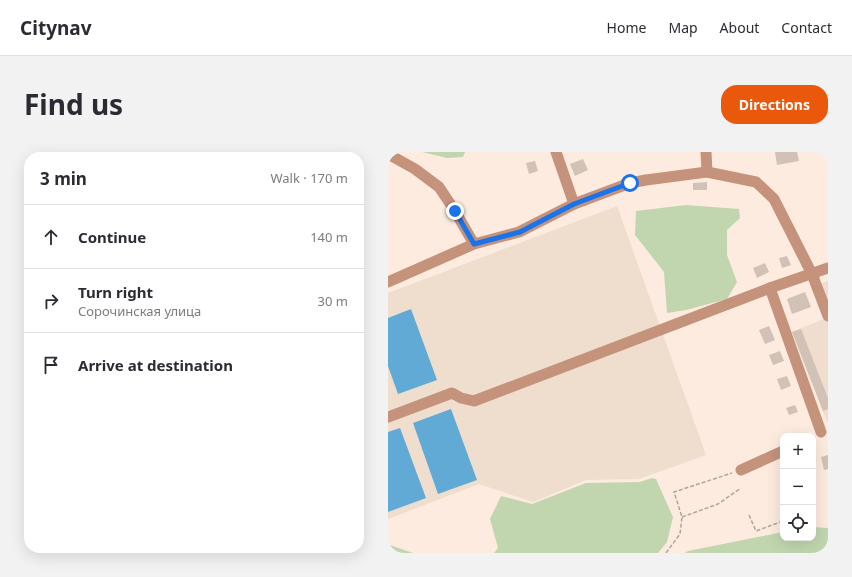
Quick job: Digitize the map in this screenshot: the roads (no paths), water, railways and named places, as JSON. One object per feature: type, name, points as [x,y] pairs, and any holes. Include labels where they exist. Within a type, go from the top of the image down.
[{"type":"street","points":[[556,152],[574,204]]},
{"type":"street","points":[[707,172],[710,153]]},
{"type":"street","points":[[388,154],[415,169],[439,187],[474,244]]},
{"type":"street","points":[[388,282],[474,244],[520,232],[574,204],[630,183],[707,172],[756,182],[774,199],[812,274],[828,316]]},
{"type":"street","points":[[388,417],[452,393],[462,398],[474,401],[770,288],[828,268]]},
{"type":"street","points":[[770,288],[821,433]]},
{"type":"street","points":[[741,470],[780,453]]},
{"type":"water","points":[[411,309],[437,380],[398,394],[388,366],[388,318]]},
{"type":"water","points":[[451,409],[477,480],[438,494],[413,423]]},
{"type":"water","points":[[400,428],[426,498],[388,512],[388,432]]}]
